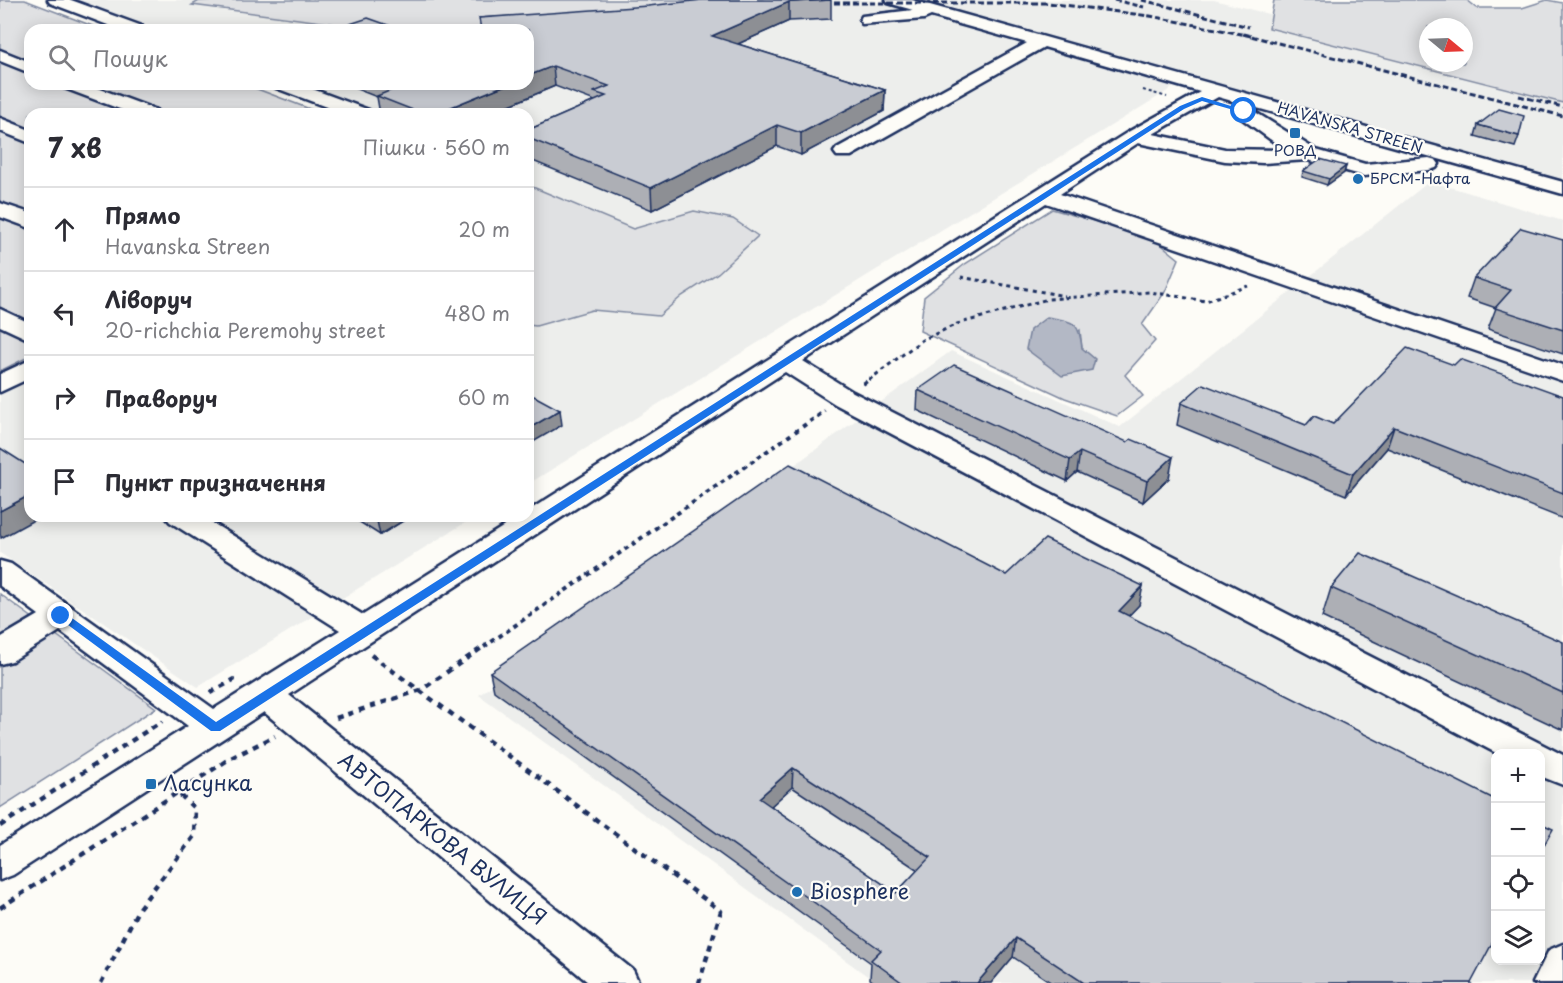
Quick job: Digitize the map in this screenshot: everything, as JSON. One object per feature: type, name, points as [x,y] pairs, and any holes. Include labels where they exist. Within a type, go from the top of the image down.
[{"type":"street","points":[[56,0],[120,24]]},
{"type":"street","name":"HAVANSKA STREEN","points":[[894,0],[1043,41],[1209,94],[1563,188]]},
{"type":"street","points":[[868,20],[938,12]]},
{"type":"street","points":[[844,152],[1043,41]]},
{"type":"street","points":[[0,55],[24,65]]},
{"type":"street","points":[[86,90],[134,108]]},
{"type":"street","points":[[298,90],[346,108]]},
{"type":"street","points":[[0,864],[1135,136],[1209,94]]},
{"type":"street","name":"HAVANSKA STREEN","points":[[1209,94],[1244,111],[1563,203]]},
{"type":"street","points":[[1244,111],[1273,133],[1309,154],[1364,170],[1429,164]]},
{"type":"street","points":[[0,124],[24,134]]},
{"type":"street","points":[[1135,136],[1225,155],[1263,157],[1309,154]]},
{"type":"street","points":[[1043,195],[1563,373]]},
{"type":"street","points":[[0,209],[24,219]]},
{"type":"street","points":[[0,316],[24,330]]},
{"type":"street","points":[[785,362],[844,398],[1521,749]]},
{"type":"street","points":[[0,384],[24,371]]},
{"type":"street","points":[[189,522],[357,635]]},
{"type":"street","points":[[0,571],[215,728]]},
{"type":"street","points":[[0,653],[61,616]]},
{"type":"street","name":"АВТОПАРКОВА ВУЛИЦЯ","points":[[266,694],[619,983]]},
{"type":"street","points":[[1545,762],[1563,771]]},
{"type":"street","points":[[1553,983],[1563,962]]},
{"type":"path","points":[[0,908],[229,759],[300,723],[340,717],[421,690],[844,398],[922,340],[957,324],[1048,299],[1150,292],[1206,301],[1279,274]]},
{"type":"path","points":[[960,277],[1072,297]]},
{"type":"path","points":[[357,635],[421,690],[721,911],[699,983]]},
{"type":"path","points":[[0,826],[186,706]]},
{"type":"path","points":[[101,983],[139,908],[194,836],[195,809],[153,768]]},
{"type":"shaded area","points":[[0,0],[25,0],[87,24],[24,24],[24,90],[260,90],[307,108],[24,108],[24,359],[0,371]]},
{"type":"shaded area","points":[[47,0],[871,0],[1174,87],[534,480],[534,108],[330,108],[283,90],[534,90],[534,24],[110,24]]},
{"type":"shaded area","points":[[762,0],[811,11],[534,30],[534,24],[336,24],[192,5],[199,1]]},
{"type":"shaded area","points":[[914,0],[1214,0],[1419,53],[1419,72],[1473,72],[1563,90],[1563,182]]},
{"type":"shaded area","points":[[1274,0],[1467,0],[1477,8],[1522,8],[1547,0],[1563,3],[1563,103],[1441,72],[1473,72],[1473,18],[1419,18],[1419,66],[1269,28]]},
{"type":"shaded area","points":[[1430,181],[1563,221],[1563,983],[877,983],[479,695],[951,351],[1120,427]]},
{"type":"shaded area","points":[[534,188],[633,229],[694,211],[733,219],[758,236],[718,273],[682,296],[659,316],[592,310],[534,326]]},
{"type":"shaded area","points":[[1052,209],[1153,238],[1179,259],[1165,292],[1142,325],[1155,341],[1125,375],[1143,396],[1117,416],[1065,398],[920,331],[924,297],[965,264]],"holes":[[[1080,330],[1082,348],[1043,363]]]},
{"type":"shaded area","points":[[1047,317],[1069,322],[1076,327],[1082,348],[1095,359],[1092,370],[1062,376],[1026,349],[1030,330]]},
{"type":"shaded area","points":[[24,379],[24,522],[466,522],[198,687],[0,553],[0,392]]},
{"type":"shaded area","points":[[0,594],[156,708],[0,808]]},
{"type":"building","points":[[702,0],[831,0],[789,2],[712,36],[885,90],[801,133],[777,125],[651,188],[534,140],[534,127],[606,96],[594,92],[609,86],[553,66],[534,74],[534,24],[480,24],[479,18]]},
{"type":"building","points":[[368,18],[385,24],[350,24]]},
{"type":"building","points":[[392,90],[493,90],[449,108],[408,108],[377,96]]},
{"type":"building","points":[[1499,109],[1524,116],[1519,136],[1478,125]]},
{"type":"building","points":[[1320,159],[1346,166],[1329,179],[1303,171]]},
{"type":"building","points":[[1521,228],[1563,240],[1563,330],[1495,308],[1511,290],[1474,278]]},
{"type":"building","points":[[1407,348],[1454,365],[1460,359],[1563,396],[1563,493],[1394,427],[1353,474],[1181,403],[1203,384],[1306,425],[1314,416],[1333,424]]},
{"type":"building","points":[[954,365],[1127,442],[1131,439],[1173,457],[1147,481],[1080,452],[1070,460],[918,390]]},
{"type":"building","points":[[534,396],[560,410],[534,425]]},
{"type":"building","points":[[0,448],[24,463],[24,498],[0,511]]},
{"type":"building","points":[[790,464],[1006,575],[1045,539],[1143,586],[1119,611],[1491,797],[1491,945],[1471,983],[1084,983],[1016,938],[977,983],[903,983],[871,960],[881,950],[490,672]],"holes":[[[793,768],[930,857],[896,893],[759,798]]]},
{"type":"building","points":[[1360,553],[1563,642],[1563,693],[1331,588]]},
{"type":"building","points":[[1545,825],[1553,829],[1545,843]]},
{"type":"railway","points":[[1114,0],[1144,7]]},
{"type":"railway","points":[[1142,0],[1249,27]]},
{"type":"railway","points":[[816,3],[1048,3],[1150,16],[1250,36]]},
{"type":"railway","points":[[1243,34],[1250,36]]},
{"type":"railway","points":[[1250,36],[1563,116]]},
{"type":"railway","points":[[1519,96],[1563,107]]},
{"type":"place","name":"РОВД","points":[[1295,133]]},
{"type":"place","name":"БРСМ-Нафта","points":[[1358,179]]},
{"type":"place","name":"Ласунка","points":[[151,784]]},
{"type":"place","name":"Biosphere","points":[[797,892]]},
{"type":"route","points":[[61,616],[215,728],[1182,107],[1202,99],[1244,111]]}]
